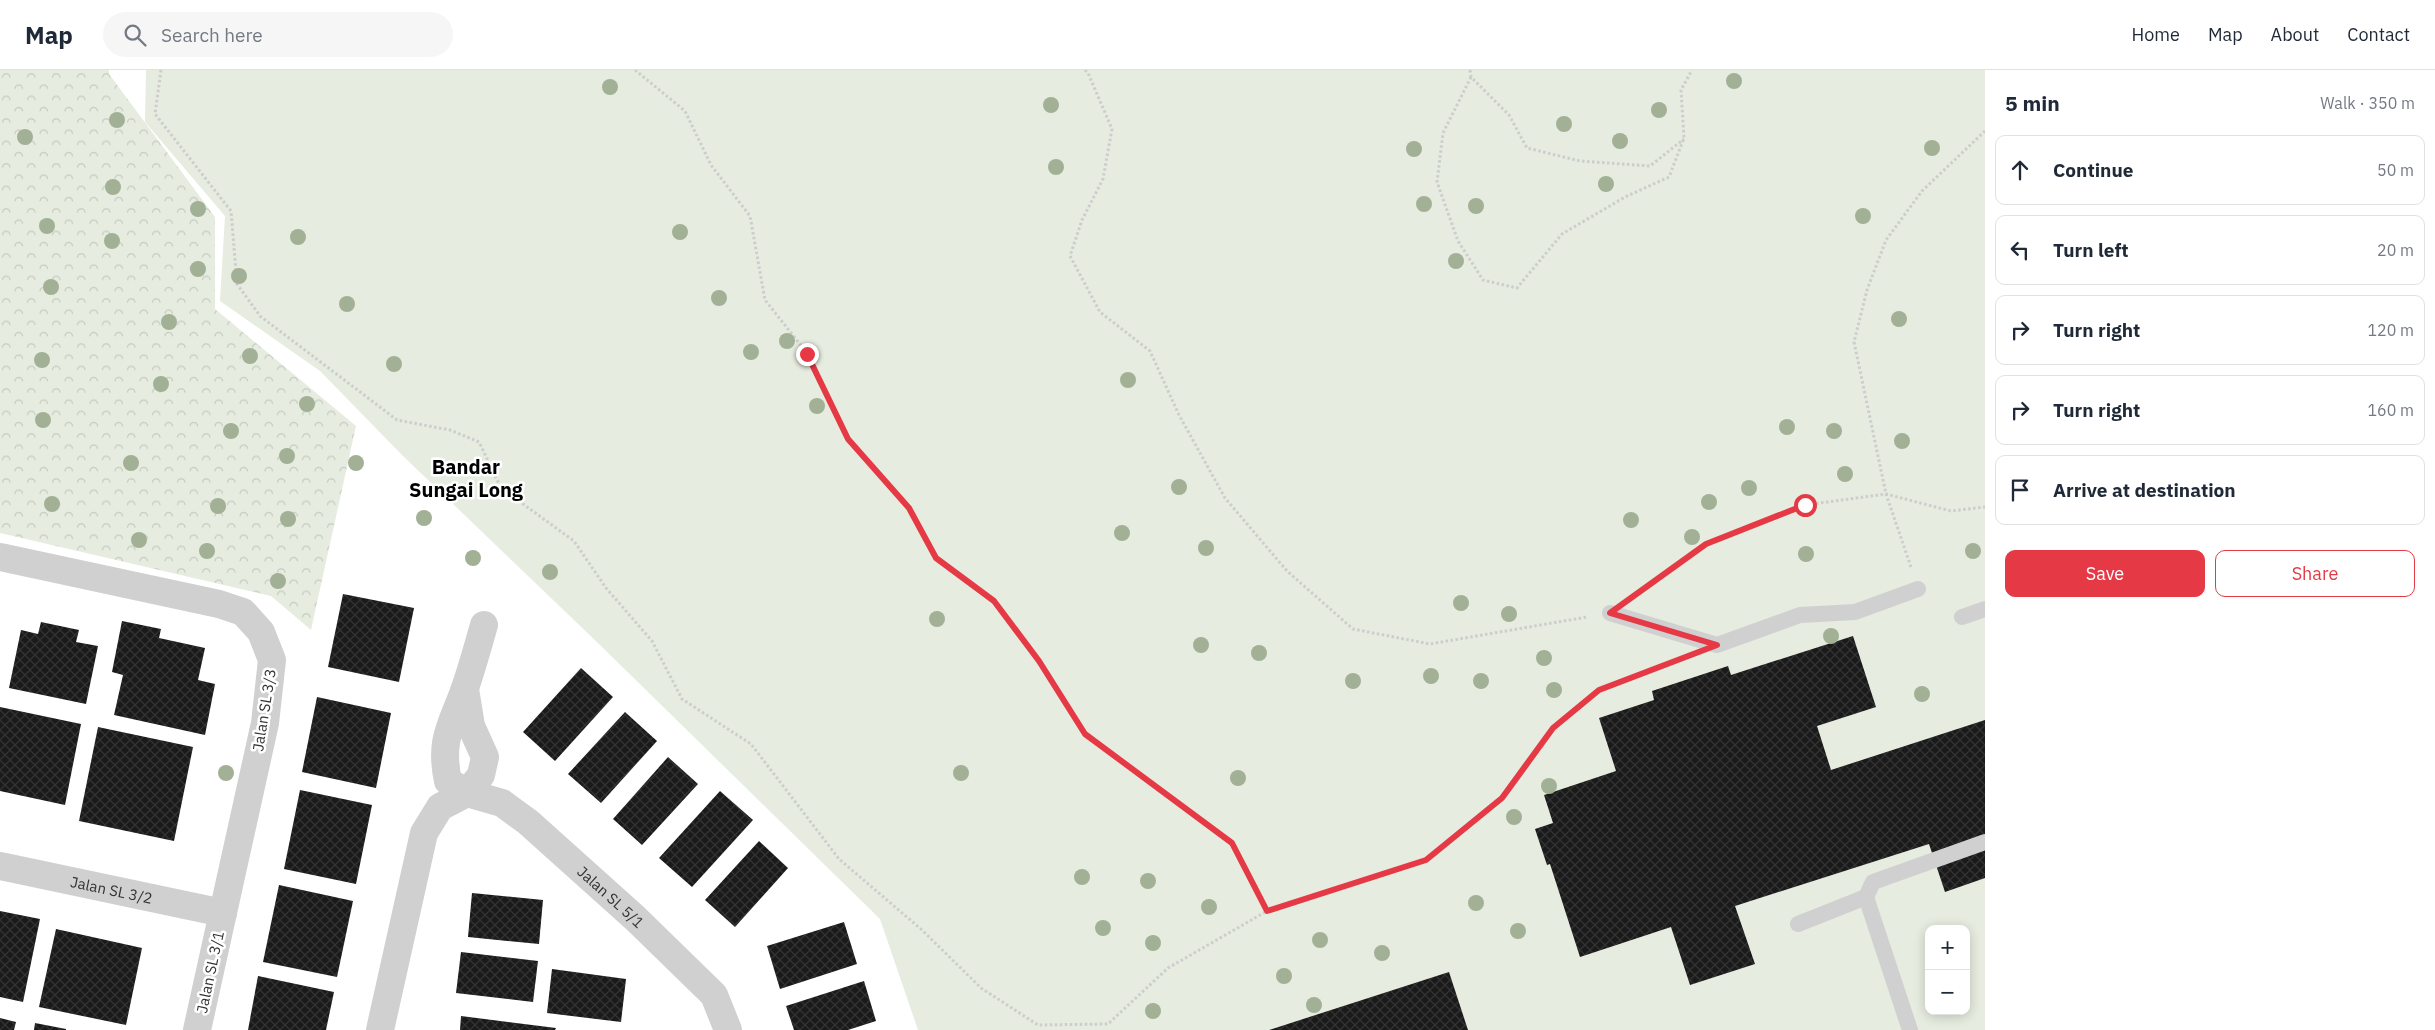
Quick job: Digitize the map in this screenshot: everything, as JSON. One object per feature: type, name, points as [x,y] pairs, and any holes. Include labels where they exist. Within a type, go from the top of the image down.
[{"type":"street","name":"Jalan SL 3/3","points":[[0,557],[219,604],[243,612],[261,632],[272,660],[265,723],[222,913]]},
{"type":"street","name":"Jalan SL 5/1","points":[[484,625],[464,689],[450,724],[443,759],[448,781],[467,793],[502,803],[522,818],[635,918],[714,995],[728,1030]]},
{"type":"street","name":"Jalan SL 5/1","points":[[380,1030],[424,833],[440,807],[467,793],[480,775],[485,757],[471,726],[464,689]]},
{"type":"street","name":"Jalan SL 3/2","points":[[0,866],[222,913]]},
{"type":"street","name":"Jalan SL 3/1","points":[[197,1030],[222,913]]},
{"type":"lane","points":[[1610,613],[1717,645],[1800,615],[1855,612],[1918,589]]},
{"type":"lane","points":[[1962,617],[1985,609]]},
{"type":"lane","points":[[1798,924],[1866,897],[1874,882],[1985,842]]},
{"type":"lane","points":[[1866,897],[1910,1030]]},
{"type":"path","points":[[161,70],[155,114],[231,211],[237,284],[260,316],[397,420],[450,430],[479,442],[501,488],[574,541],[606,588],[652,641],[682,700],[751,744],[839,859],[922,930],[981,988],[1038,1025],[1108,1024],[1168,968],[1267,911],[1426,860],[1502,798],[1553,728],[1599,690],[1717,645]]},
{"type":"path","points":[[635,70],[685,111],[712,165],[750,216],[765,300],[807,354],[848,439],[909,508],[936,558],[994,601],[1039,661],[1085,734],[1232,843],[1267,911]]},
{"type":"path","points":[[1085,70],[1112,129],[1103,179],[1082,220],[1070,256],[1100,312],[1150,351],[1179,415],[1225,498],[1287,571],[1353,629],[1430,644],[1610,613],[1706,544],[1805,505],[1886,494],[1951,511],[1985,507]]},
{"type":"path","points":[[1470,70],[1471,77],[1443,133],[1437,182],[1458,241],[1482,280],[1517,288],[1562,234],[1625,196],[1669,177],[1684,138],[1681,90],[1692,70]]},
{"type":"path","points":[[1471,77],[1508,115],[1527,148],[1580,161],[1650,166],[1684,138]]},
{"type":"path","points":[[1918,589],[1886,494],[1854,342],[1867,290],[1886,240],[1922,191],[1985,131]]},
{"type":"green space","points":[[0,70],[109,70],[109,74],[215,217],[215,309],[356,426],[311,630],[271,596],[0,533]]},
{"type":"green space","points":[[146,70],[1985,70],[1985,1030],[918,1030],[880,919],[600,645],[402,455],[320,371],[220,301],[225,216],[145,122]]},
{"type":"building","points":[[343,594],[414,608],[399,682],[328,667]]},
{"type":"building","points":[[122,621],[161,629],[159,638],[205,648],[198,680],[215,684],[205,735],[114,715],[123,675],[112,672]]},
{"type":"building","points":[[41,622],[79,630],[76,642],[98,646],[86,704],[9,688],[21,630],[38,634]]},
{"type":"building","points":[[1853,636],[1876,707],[1817,726],[1831,770],[1985,720],[1985,878],[1945,892],[1929,844],[1735,906],[1755,964],[1690,985],[1671,927],[1580,957],[1550,864],[1547,865],[1535,829],[1553,823],[1544,795],[1616,771],[1599,718],[1654,700],[1652,691],[1728,666],[1731,675]]},
{"type":"building","points":[[581,668],[613,697],[555,761],[523,732]]},
{"type":"building","points":[[317,697],[391,713],[376,788],[302,772]]},
{"type":"building","points":[[0,707],[81,724],[65,805],[0,791]]},
{"type":"building","points":[[625,712],[657,741],[601,803],[568,774]]},
{"type":"building","points":[[98,727],[193,747],[174,841],[79,821]]},
{"type":"building","points":[[668,757],[698,784],[642,845],[613,819]]},
{"type":"building","points":[[300,790],[372,805],[356,884],[284,869]]},
{"type":"building","points":[[720,791],[753,820],[692,887],[659,858]]},
{"type":"building","points":[[759,841],[788,868],[735,927],[705,900]]},
{"type":"building","points":[[279,885],[353,901],[337,977],[263,962]]},
{"type":"building","points":[[472,893],[543,900],[539,944],[468,937]]},
{"type":"building","points":[[0,911],[40,919],[23,1002],[0,997]]},
{"type":"building","points":[[844,922],[857,964],[780,989],[767,946]]},
{"type":"building","points":[[56,929],[142,948],[126,1025],[39,1007]]},
{"type":"building","points":[[461,952],[538,961],[533,1002],[456,993]]},
{"type":"building","points":[[552,969],[626,979],[621,1022],[547,1013]]},
{"type":"building","points":[[1449,972],[1468,1030],[1269,1030]]},
{"type":"building","points":[[258,976],[334,992],[326,1030],[248,1030]]},
{"type":"building","points":[[864,981],[876,1021],[848,1030],[794,1030],[786,1006]]},
{"type":"building","points":[[461,1016],[556,1028],[555,1030],[460,1030]]},
{"type":"building","points":[[0,1018],[16,1022],[14,1030],[0,1030]]},
{"type":"building","points":[[35,1023],[66,1029],[66,1030],[34,1030]]},
{"type":"district","name":"Bandar Sungai Long","points":[[466,478]]},
{"type":"route","points":[[807,354],[848,439],[909,508],[936,558],[994,601],[1039,661],[1085,734],[1232,843],[1267,911],[1426,860],[1502,798],[1553,728],[1599,690],[1717,645],[1610,613],[1706,544],[1805,505]]}]
